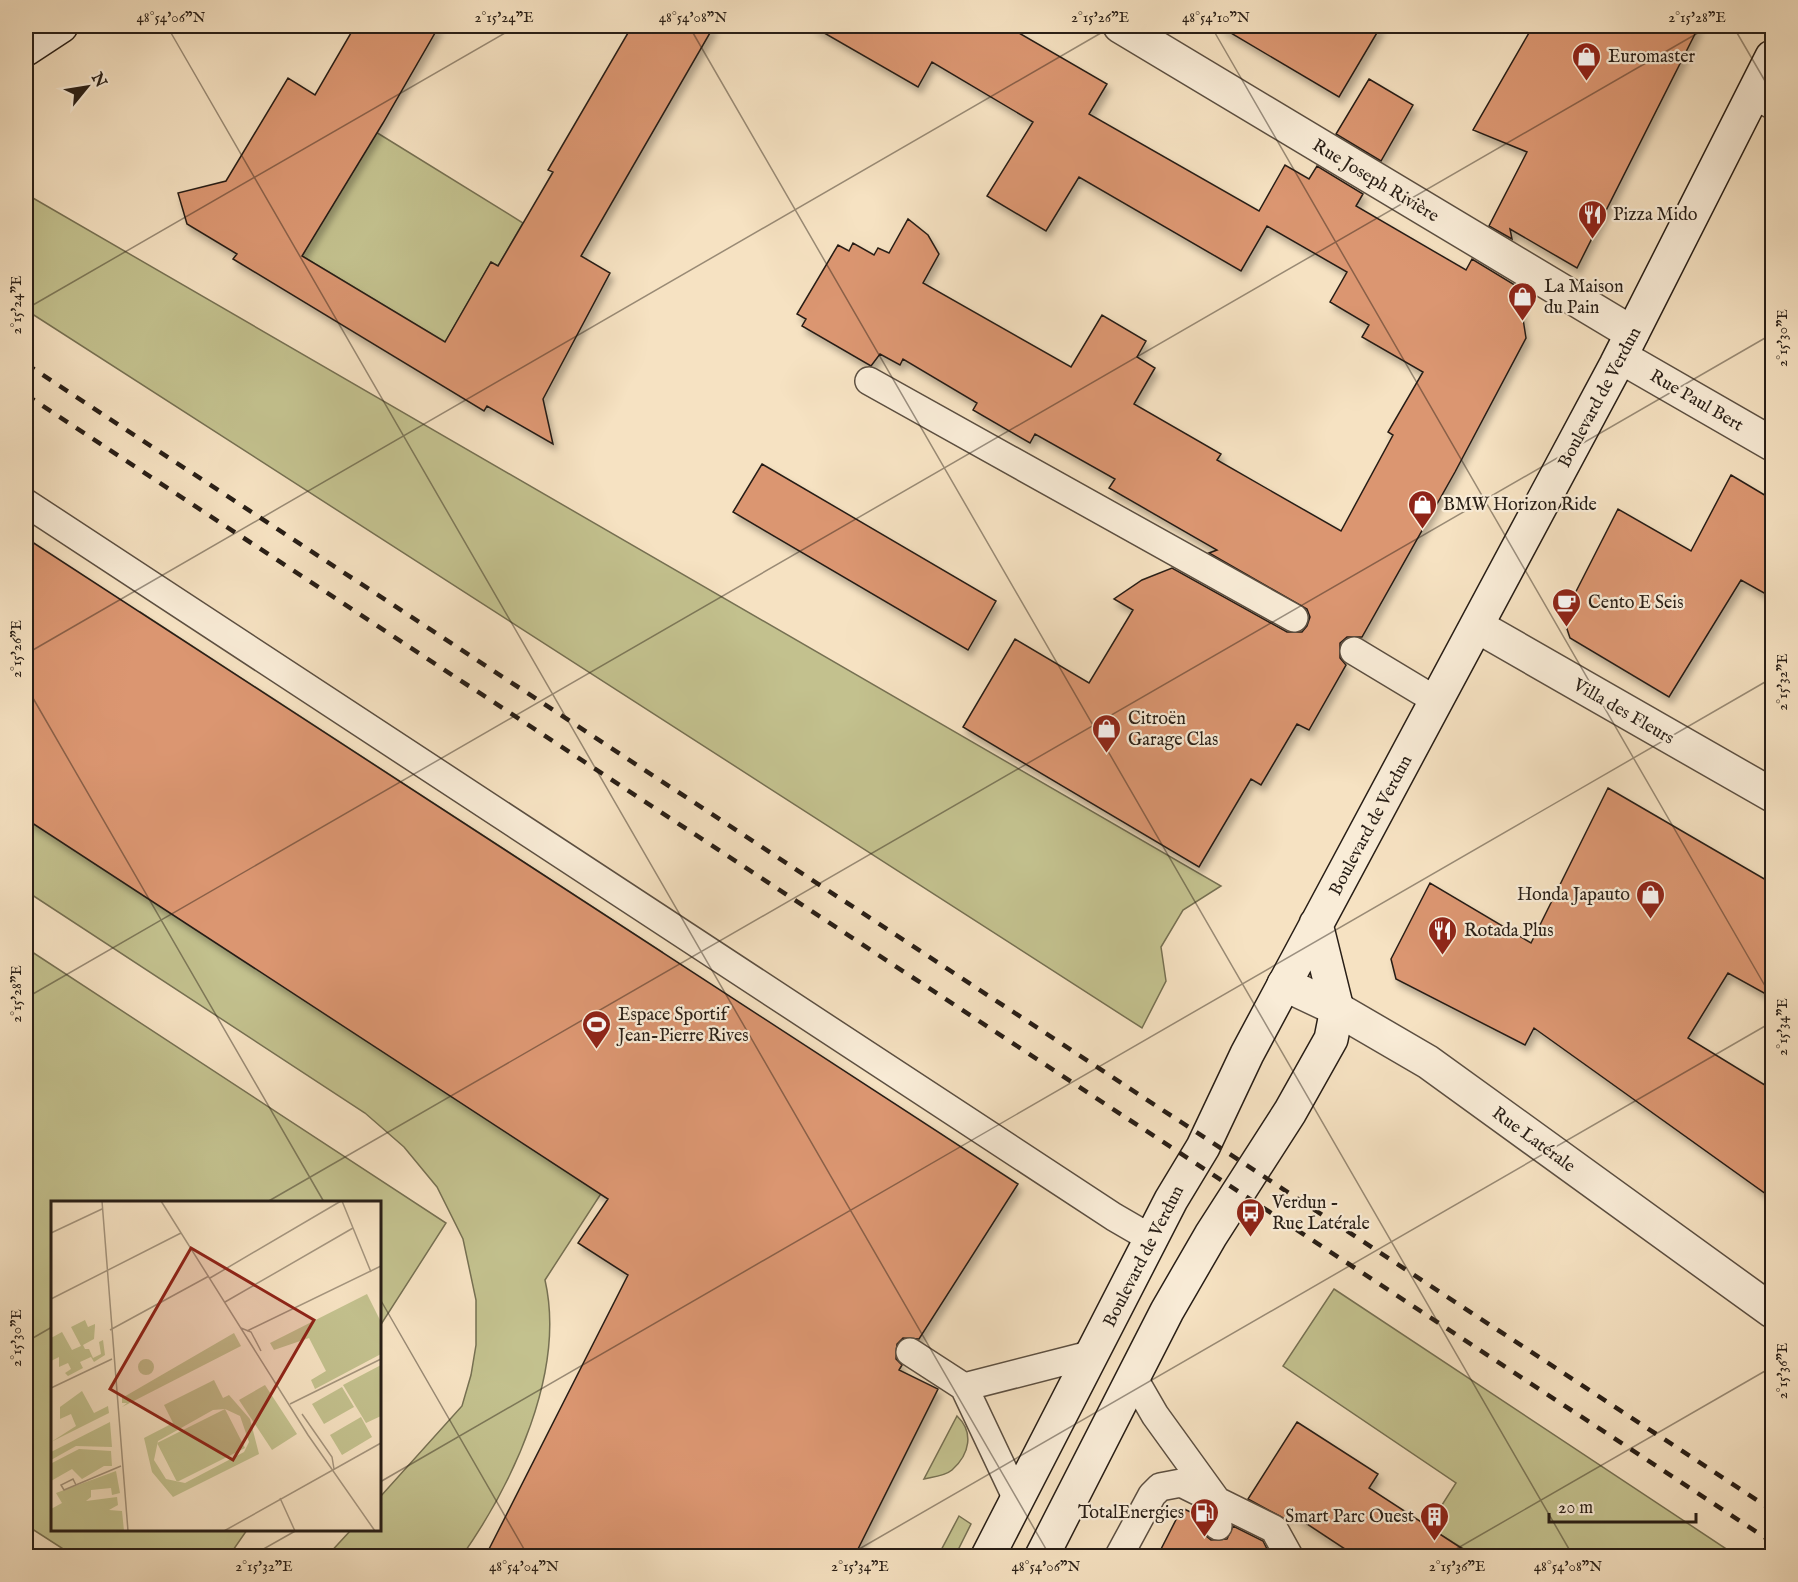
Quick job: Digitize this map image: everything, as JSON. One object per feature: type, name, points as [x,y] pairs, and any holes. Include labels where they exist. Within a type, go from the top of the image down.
[{"type":"main road","points":[[26,49],[61,26]]},
{"type":"main road","name":"Rue Joseph Rivière","points":[[1120,26],[1626,345]]},
{"type":"main road","name":"Boulevard de Verdun","points":[[988,1557],[1152,1239],[1203,1147],[1247,1054],[1284,984],[1626,345],[1763,100],[1773,57]]},
{"type":"main road","name":"Rue Paul Bert","points":[[1626,345],[1773,444]]},
{"type":"main road","name":"Villa des Fleurs","points":[[1476,626],[1773,795]]},
{"type":"main road","points":[[1042,1557],[1133,1377],[1211,1235],[1290,1112],[1331,1039],[1337,1009],[1316,924]]},
{"type":"main road","name":"Rue Latérale","points":[[1284,984],[1337,1009],[1428,1062],[1773,1311]]},
{"type":"lane","points":[[869,381],[1294,618]]},
{"type":"lane","points":[[26,503],[1114,1217],[1152,1239]]},
{"type":"lane","points":[[1354,651],[1437,701]]},
{"type":"lane","points":[[910,1352],[964,1387],[1017,1499]]},
{"type":"lane","points":[[964,1387],[1093,1354]]},
{"type":"lane","points":[[1133,1377],[1155,1415],[1215,1498],[1218,1526]]},
{"type":"lane","points":[[1119,1557],[1152,1495],[1160,1487],[1181,1483],[1274,1529],[1289,1557]]},
{"type":"shaded area","points":[[371,129],[523,223],[498,266],[491,262],[445,342],[302,256]]},
{"type":"shaded area","points":[[26,194],[1221,886],[1183,910],[1161,947],[1166,981],[1142,1028],[26,310]]},
{"type":"shaded area","points":[[140,612],[662,952],[537,1140],[606,1186],[545,1280],[550,1315],[548,1352],[541,1389],[516,1461],[481,1527],[462,1556],[327,1556],[350,1531],[381,1531],[381,1496],[462,1406],[471,1375],[476,1345],[476,1300],[463,1239],[437,1187],[404,1147],[365,1113],[26,891],[26,789]]},
{"type":"shaded area","points":[[26,948],[446,1223],[381,1324],[381,1201],[51,1201],[51,1531],[246,1531],[229,1556],[74,1556],[26,1525]]},
{"type":"shaded area","points":[[1334,1289],[1737,1556],[1475,1556],[1428,1527],[1456,1483],[1283,1366]]},
{"type":"shaded area","points":[[957,1416],[968,1436],[963,1457],[949,1472],[924,1479]]},
{"type":"shaded area","points":[[959,1516],[971,1524],[955,1556],[938,1556]]},
{"type":"building","points":[[355,26],[439,26],[302,256],[445,342],[491,262],[498,266],[553,172],[548,170],[632,26],[714,26],[581,256],[610,273],[543,399],[553,444],[487,406],[484,411],[233,259],[237,254],[187,224],[178,193],[226,181],[288,78],[315,95]]},
{"type":"building","points":[[812,26],[1007,26],[1107,84],[1089,114],[1259,211],[1285,165],[1309,179],[1317,166],[1363,194],[1356,206],[1466,270],[1472,259],[1518,287],[1526,338],[1455,472],[1362,637],[1347,637],[1340,643],[1340,658],[1346,665],[1309,730],[1297,724],[1261,785],[1251,779],[1199,867],[963,727],[1015,639],[1089,683],[1133,610],[1114,599],[1142,580],[1172,568],[1287,632],[1302,632],[1310,617],[1307,609],[1209,553],[1217,550],[1109,488],[1115,479],[1035,434],[1030,443],[973,410],[977,403],[903,359],[900,365],[880,354],[871,366],[802,326],[806,319],[797,314],[838,245],[849,251],[853,243],[874,255],[878,248],[889,253],[908,219],[928,235],[939,254],[923,283],[1071,367],[1102,315],[1146,341],[1137,357],[1155,368],[1134,404],[1221,454],[1217,460],[1341,531],[1393,435],[1388,432],[1423,372],[1362,337],[1369,325],[1330,302],[1347,272],[1267,226],[1241,271],[1079,177],[1046,231],[987,196],[1033,122],[932,62],[918,87]]},
{"type":"building","points":[[1219,26],[1381,26],[1339,97]]},
{"type":"building","points":[[1533,26],[1699,26],[1577,268],[1510,229],[1512,239],[1489,226],[1527,152],[1473,130]]},
{"type":"building","points":[[1369,79],[1413,105],[1381,161],[1336,134]]},
{"type":"building","points":[[762,464],[996,601],[968,650],[733,512]]},
{"type":"building","points":[[1731,475],[1773,500],[1773,598],[1741,580],[1669,697],[1570,638],[1563,617],[1618,509],[1691,551]]},
{"type":"building","name":"Espace Sportif Jean-Pierre Rives","points":[[26,538],[1018,1184],[919,1339],[903,1338],[897,1344],[896,1359],[902,1365],[899,1370],[938,1389],[854,1557],[485,1557],[628,1275],[578,1243],[608,1199],[26,819]]},
{"type":"building","points":[[1608,788],[1773,884],[1773,998],[1728,973],[1688,1038],[1773,1090],[1773,1199],[1534,1028],[1525,1045],[1396,979],[1391,959],[1430,883],[1531,943]]},
{"type":"building","points":[[1297,1422],[1378,1474],[1369,1488],[1475,1557],[1357,1557],[1289,1512],[1285,1519],[1248,1499]]},
{"type":"building","name":"TotalEnergies","points":[[1182,1508],[1201,1517],[1205,1535],[1211,1540],[1227,1539],[1233,1526],[1263,1541],[1271,1557],[1157,1557]]},
{"type":"railway","points":[[26,364],[1772,1510]]},
{"type":"railway","points":[[26,395],[1772,1542]]},
{"type":"place","name":"Euromaster","points":[[1587,82]]},
{"type":"place","name":"Pizza Mido","points":[[1592,240]]},
{"type":"place","name":"La Maison du Pain","points":[[1523,322]]},
{"type":"place","name":"BMW Horizon Ride","points":[[1422,530]]},
{"type":"place","name":"Cento E Seis","points":[[1567,628]]},
{"type":"place","name":"Citroën Garage Clas","points":[[1107,754]]},
{"type":"place","name":"Honda Japauto","points":[[1651,920]]},
{"type":"place","name":"Rotada Plus","points":[[1443,956]]},
{"type":"place","name":"Espace Sportif Jean-Pierre Rives","points":[[597,1050]]},
{"type":"place","name":"Verdun - Rue Latérale","points":[[1251,1238]]},
{"type":"place","name":"TotalEnergies","points":[[1205,1538]]},
{"type":"place","name":"Smart Parc Ouest","points":[[1435,1542]]}]
